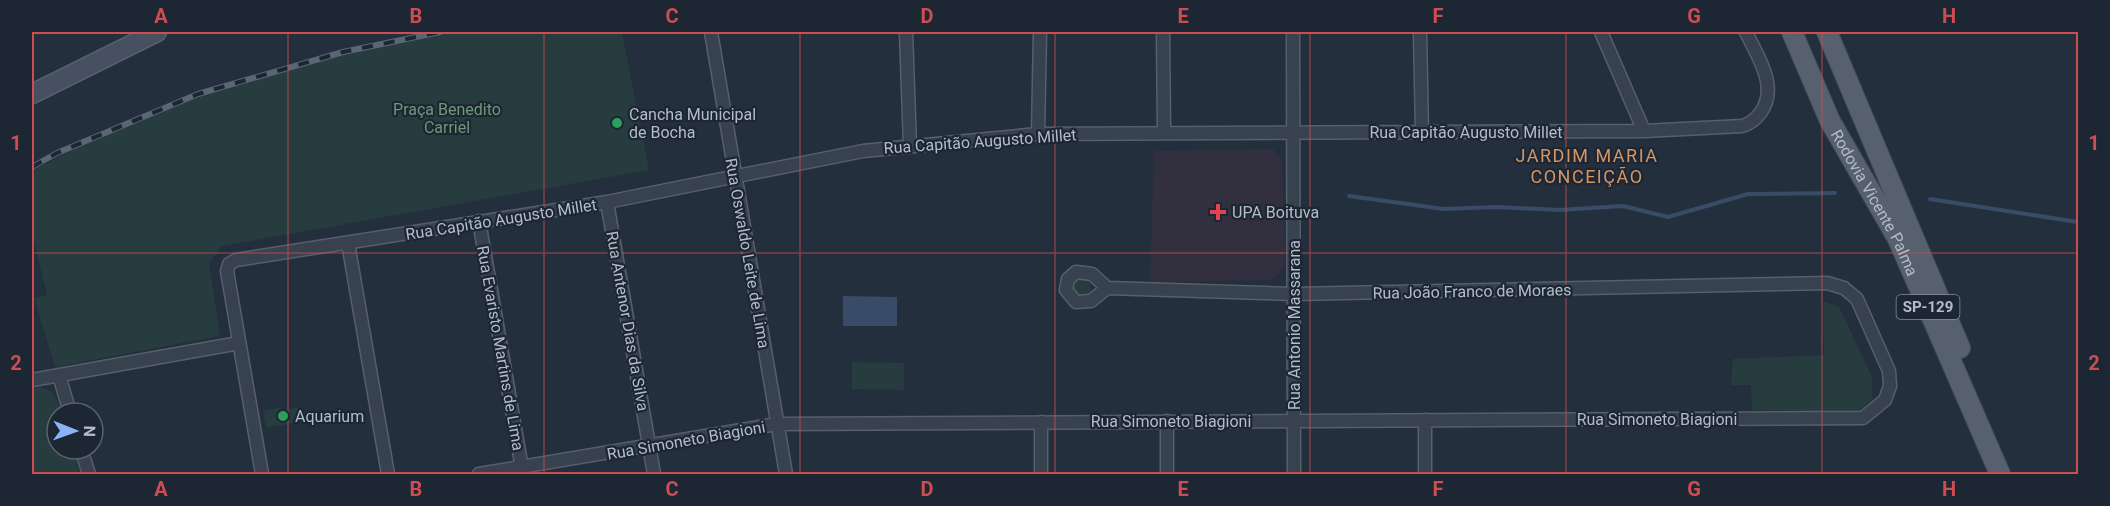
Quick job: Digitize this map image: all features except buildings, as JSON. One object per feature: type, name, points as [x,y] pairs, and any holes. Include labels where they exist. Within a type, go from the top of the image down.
[{"type":"main road","points":[[32,94],[157,32]]},
{"type":"main road","name":"Rodovia Vicente Palma","points":[[1792,32],[1830,121],[1898,239],[2000,474]]},
{"type":"main road","name":"SP-129","points":[[1827,32],[1838,58]]},
{"type":"main road","points":[[1809,74],[1822,83],[1833,81],[1837,74],[1838,58]]},
{"type":"main road","name":"Rodovia Vicente Palma","points":[[1838,58],[2013,474]]},
{"type":"street","name":"Rua Oswaldo Leite de Lima","points":[[711,32],[786,474]]},
{"type":"street","points":[[906,32],[910,147]]},
{"type":"street","points":[[1038,134],[1040,32]]},
{"type":"street","points":[[1163,32],[1164,133]]},
{"type":"street","name":"Rua Antonio Massarana","points":[[1293,32],[1294,474]]},
{"type":"street","points":[[1420,32],[1422,133]]},
{"type":"street","points":[[1601,32],[1644,131]]},
{"type":"street","name":"Rua Capitão Augusto Millet","points":[[239,342],[227,271],[231,262],[239,259],[608,202],[862,151],[1038,134],[1644,131],[1749,124],[1761,112],[1769,91],[1767,79],[1746,32]]},
{"type":"street","name":"Rua Antenor Dias da Silva","points":[[608,202],[654,474]]},
{"type":"street","name":"Rua Evaristo Martins de Lima","points":[[479,221],[522,471]]},
{"type":"street","points":[[348,243],[388,474]]},
{"type":"street","name":"Rua João Franco de Moraes","points":[[1107,288],[1294,294],[1815,283],[1837,286],[1849,291],[1859,302],[1889,371],[1888,394],[1867,417]]},
{"type":"street","points":[[32,380],[239,342],[262,474]]},
{"type":"street","points":[[59,375],[67,401]]},
{"type":"street","name":"Rua Simoneto Biagioni","points":[[479,474],[522,471],[777,424],[1867,417]]},
{"type":"street","points":[[1425,420],[1425,474]]},
{"type":"street","points":[[1167,421],[1167,474]]},
{"type":"street","points":[[1041,422],[1041,474]]},
{"type":"shaded area","name":"UPA Boituva","points":[[1273,149],[1282,161],[1285,264],[1277,276],[1267,280],[1150,282],[1154,151]]},
{"type":"green space","name":"Praça Benedito Carriel","points":[[440,32],[622,32],[649,170],[222,246],[209,263],[220,336],[55,367],[34,298],[47,295],[32,233],[32,171],[106,133],[156,112],[236,84],[317,60]]},
{"type":"green space","points":[[1082,279],[1088,282],[1091,288],[1088,294],[1082,297],[1076,294],[1073,288],[1076,282]]},
{"type":"green space","points":[[1823,302],[1840,309],[1872,377],[1872,399],[1857,413],[1752,410],[1751,385],[1731,385],[1733,359],[1824,355]]},
{"type":"green space","points":[[852,362],[904,363],[904,390],[852,389]]},
{"type":"green space","points":[[41,387],[53,392],[57,401],[45,401],[45,461],[76,461],[80,474],[32,474],[32,388]]},
{"type":"green space","name":"Aquarium","points":[[280,407],[282,410],[302,407],[304,421],[266,428],[263,411]]},
{"type":"water","points":[[843,296],[897,297],[897,326],[843,326]]},
{"type":"waterway","points":[[1349,196],[1444,209],[1497,207],[1560,210],[1623,206],[1668,217],[1748,194],[1835,193]]},
{"type":"waterway","points":[[1930,199],[2078,222]]},
{"type":"railway","points":[[32,167],[57,153],[198,94],[343,52],[440,32]]},
{"type":"place","name":"Cancha Municipal de Bocha","points":[[617,123]]},
{"type":"place","name":"UPA Boituva","points":[[1218,212]]},
{"type":"place","name":"Aquarium","points":[[283,416]]},
{"type":"district","name":"JARDIM MARIA CONCEIÇÃO","points":[[1587,166]]}]
